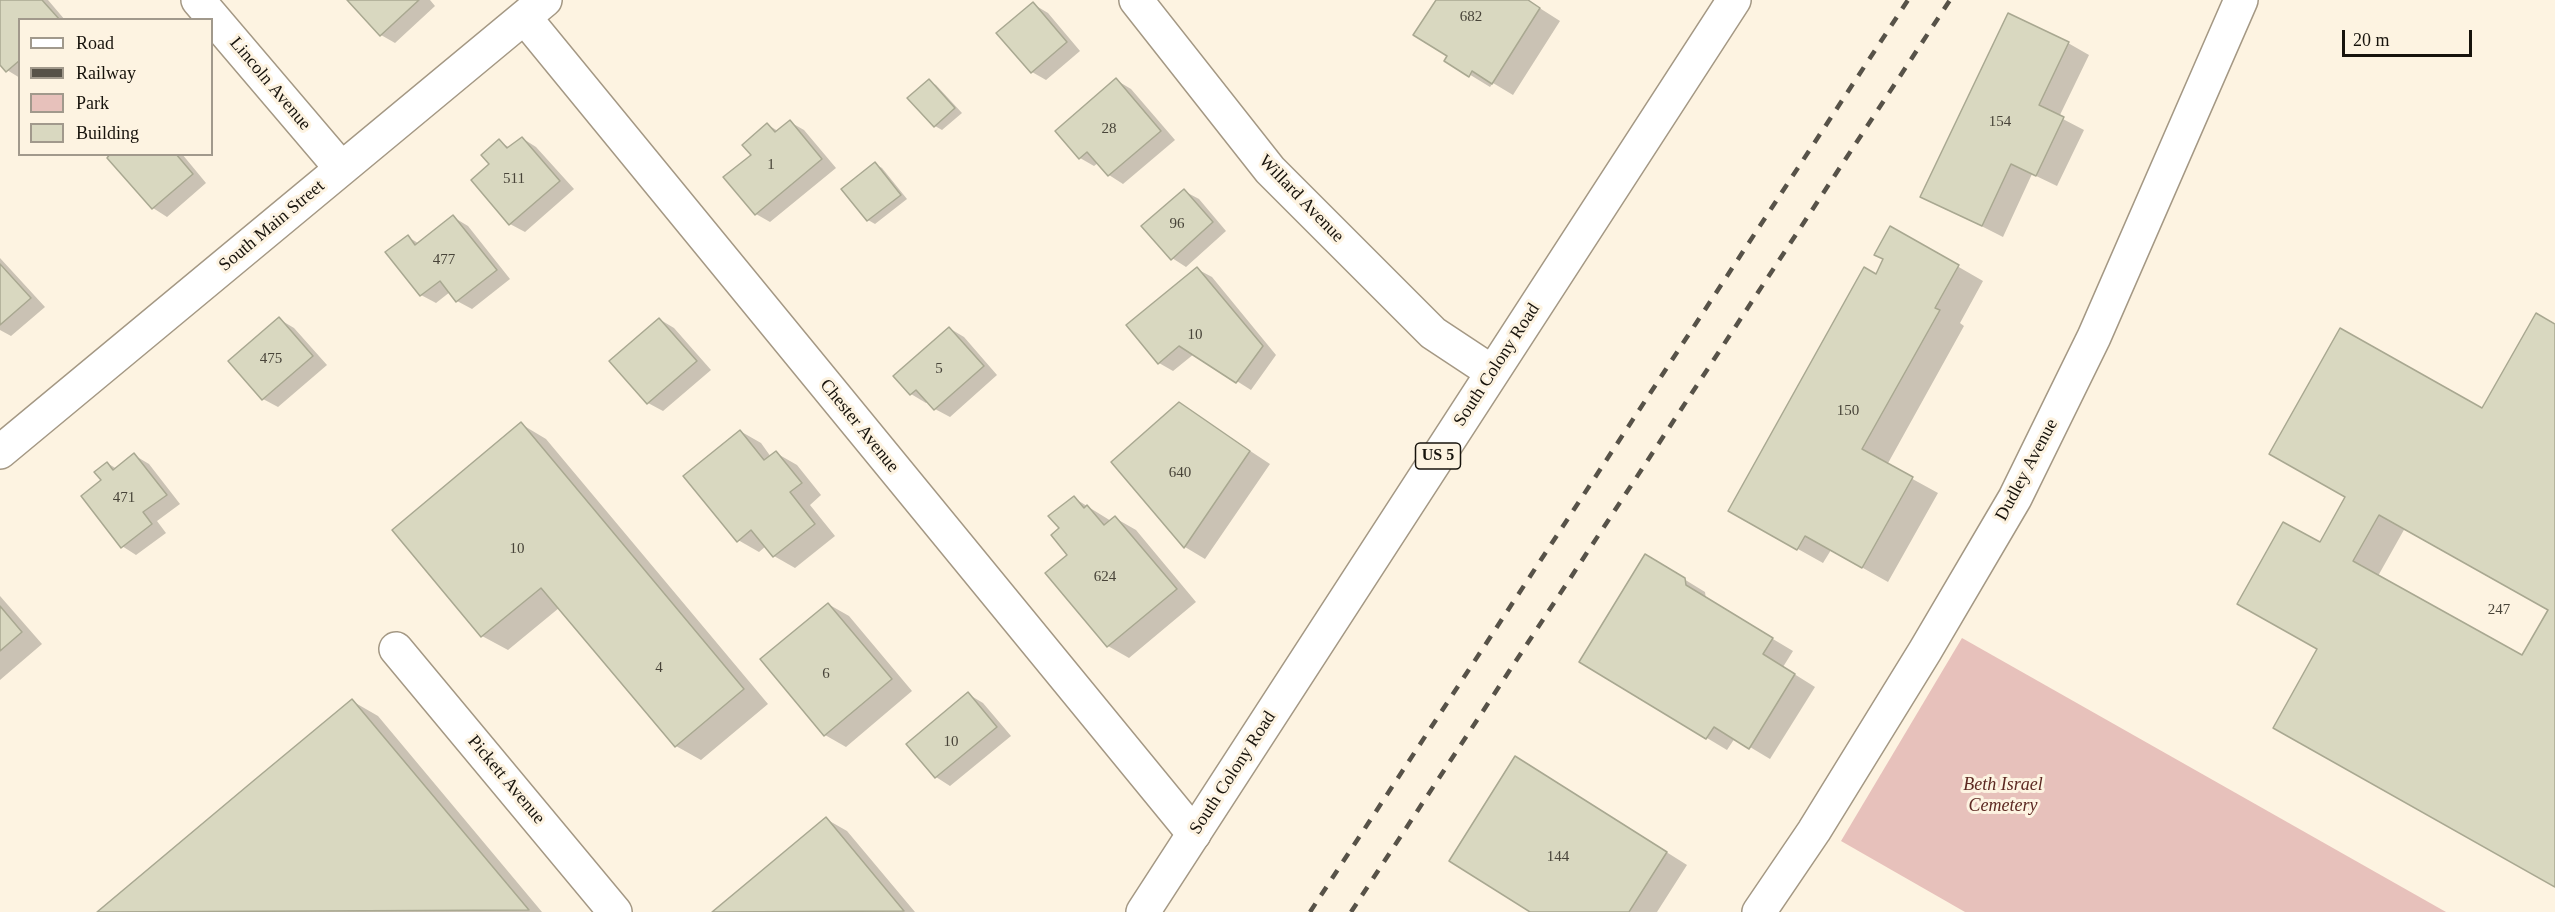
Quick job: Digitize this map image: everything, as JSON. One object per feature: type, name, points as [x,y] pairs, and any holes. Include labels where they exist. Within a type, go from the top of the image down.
[{"type":"street","name":"Lincoln Avenue","points":[[198,0],[341,168]]},
{"type":"street","name":"Willard Avenue","points":[[1136,0],[1270,170],[1433,333],[1492,372]]},
{"type":"street","name":"South Colony Road","points":[[1143,912],[1734,0]]},
{"type":"street","name":"Dudley Avenue","points":[[1759,912],[1814,831],[1925,651],[2015,498],[2094,337],[2241,0]]},
{"type":"street","name":"South Main Street","points":[[0,453],[535,9]]},
{"type":"street","name":"Chester Avenue","points":[[535,9],[1194,834]]},
{"type":"street","name":"Pickett Avenue","points":[[396,649],[615,912]]},
{"type":"green space","name":"Beth Israel Cemetery","points":[[1962,638],[2446,912],[1965,912],[1841,841]]},
{"type":"building","points":[[0,0],[42,0],[58,18],[18,18],[18,62],[6,72],[0,65]]},
{"type":"building","points":[[347,0],[419,0],[380,36]]},
{"type":"building","points":[[1436,0],[1528,0],[1540,8],[1492,84],[1472,71],[1469,77],[1444,61],[1447,56],[1413,35]]},
{"type":"building","points":[[1033,2],[1067,42],[1031,73],[996,33]]},
{"type":"building","points":[[2008,13],[2069,42],[2039,105],[2064,117],[2036,176],[2011,164],[1982,226],[1920,197]]},
{"type":"building","points":[[1116,78],[1161,131],[1108,176],[1087,152],[1079,159],[1055,131]]},
{"type":"building","points":[[929,79],[955,108],[934,127],[907,98]]},
{"type":"building","points":[[790,120],[822,159],[755,215],[723,177],[751,155],[742,145],[767,123],[775,132]]},
{"type":"building","points":[[522,137],[560,181],[509,225],[471,180],[489,164],[481,155],[499,139],[507,148]]},
{"type":"building","points":[[108,156],[178,156],[193,174],[152,209],[107,158]]},
{"type":"building","points":[[875,162],[901,195],[867,221],[841,189]]},
{"type":"building","points":[[1184,189],[1213,222],[1171,260],[1141,226]]},
{"type":"building","points":[[453,215],[497,270],[456,302],[440,281],[420,296],[385,252],[408,235],[415,245]]},
{"type":"building","points":[[1890,226],[1959,265],[1935,308],[1940,310],[1862,449],[1913,477],[1862,568],[1805,536],[1797,550],[1728,511],[1864,267],[1876,274],[1883,259],[1874,255]]},
{"type":"building","points":[[0,264],[31,298],[0,325]]},
{"type":"building","points":[[1197,267],[1263,346],[1236,383],[1179,346],[1158,364],[1126,325]]},
{"type":"building","points":[[2536,313],[2555,324],[2555,887],[2273,728],[2317,649],[2237,604],[2283,522],[2320,542],[2345,497],[2269,454],[2340,328],[2482,408]],"holes":[[[2379,515],[2548,610],[2522,655],[2353,561]]]},
{"type":"building","points":[[279,317],[313,356],[262,400],[228,361]]},
{"type":"building","points":[[659,318],[697,361],[647,404],[609,361]]},
{"type":"building","points":[[949,327],[984,366],[934,410],[916,390],[910,395],[893,376]]},
{"type":"building","points":[[1179,402],[1250,451],[1184,548],[1111,462]]},
{"type":"building","points":[[521,422],[744,689],[675,747],[541,588],[481,637],[392,530]]},
{"type":"building","points":[[740,430],[764,460],[776,451],[802,483],[790,492],[815,524],[773,557],[751,530],[737,542],[683,476]]},
{"type":"building","points":[[134,453],[167,495],[143,512],[152,524],[121,548],[81,496],[101,480],[94,472],[107,462],[113,470]]},
{"type":"building","points":[[1074,496],[1084,508],[1087,505],[1104,525],[1115,516],[1177,589],[1107,647],[1045,573],[1067,555],[1051,535],[1059,528],[1048,516]]},
{"type":"building","points":[[1645,554],[1685,578],[1686,585],[1773,638],[1763,654],[1795,674],[1749,749],[1714,727],[1706,739],[1579,662]]},
{"type":"building","points":[[828,603],[892,679],[824,736],[760,659]]},
{"type":"building","points":[[0,606],[22,632],[0,651]]},
{"type":"building","points":[[968,692],[997,727],[935,778],[906,744]]},
{"type":"building","points":[[352,699],[529,910],[97,912],[252,782]]},
{"type":"building","points":[[1515,756],[1667,852],[1629,912],[1530,912],[1449,861]]},
{"type":"building","points":[[826,817],[904,911],[712,912]]},
{"type":"railway","points":[[1310,912],[1908,0]]},
{"type":"railway","points":[[1351,912],[1950,0]]}]
